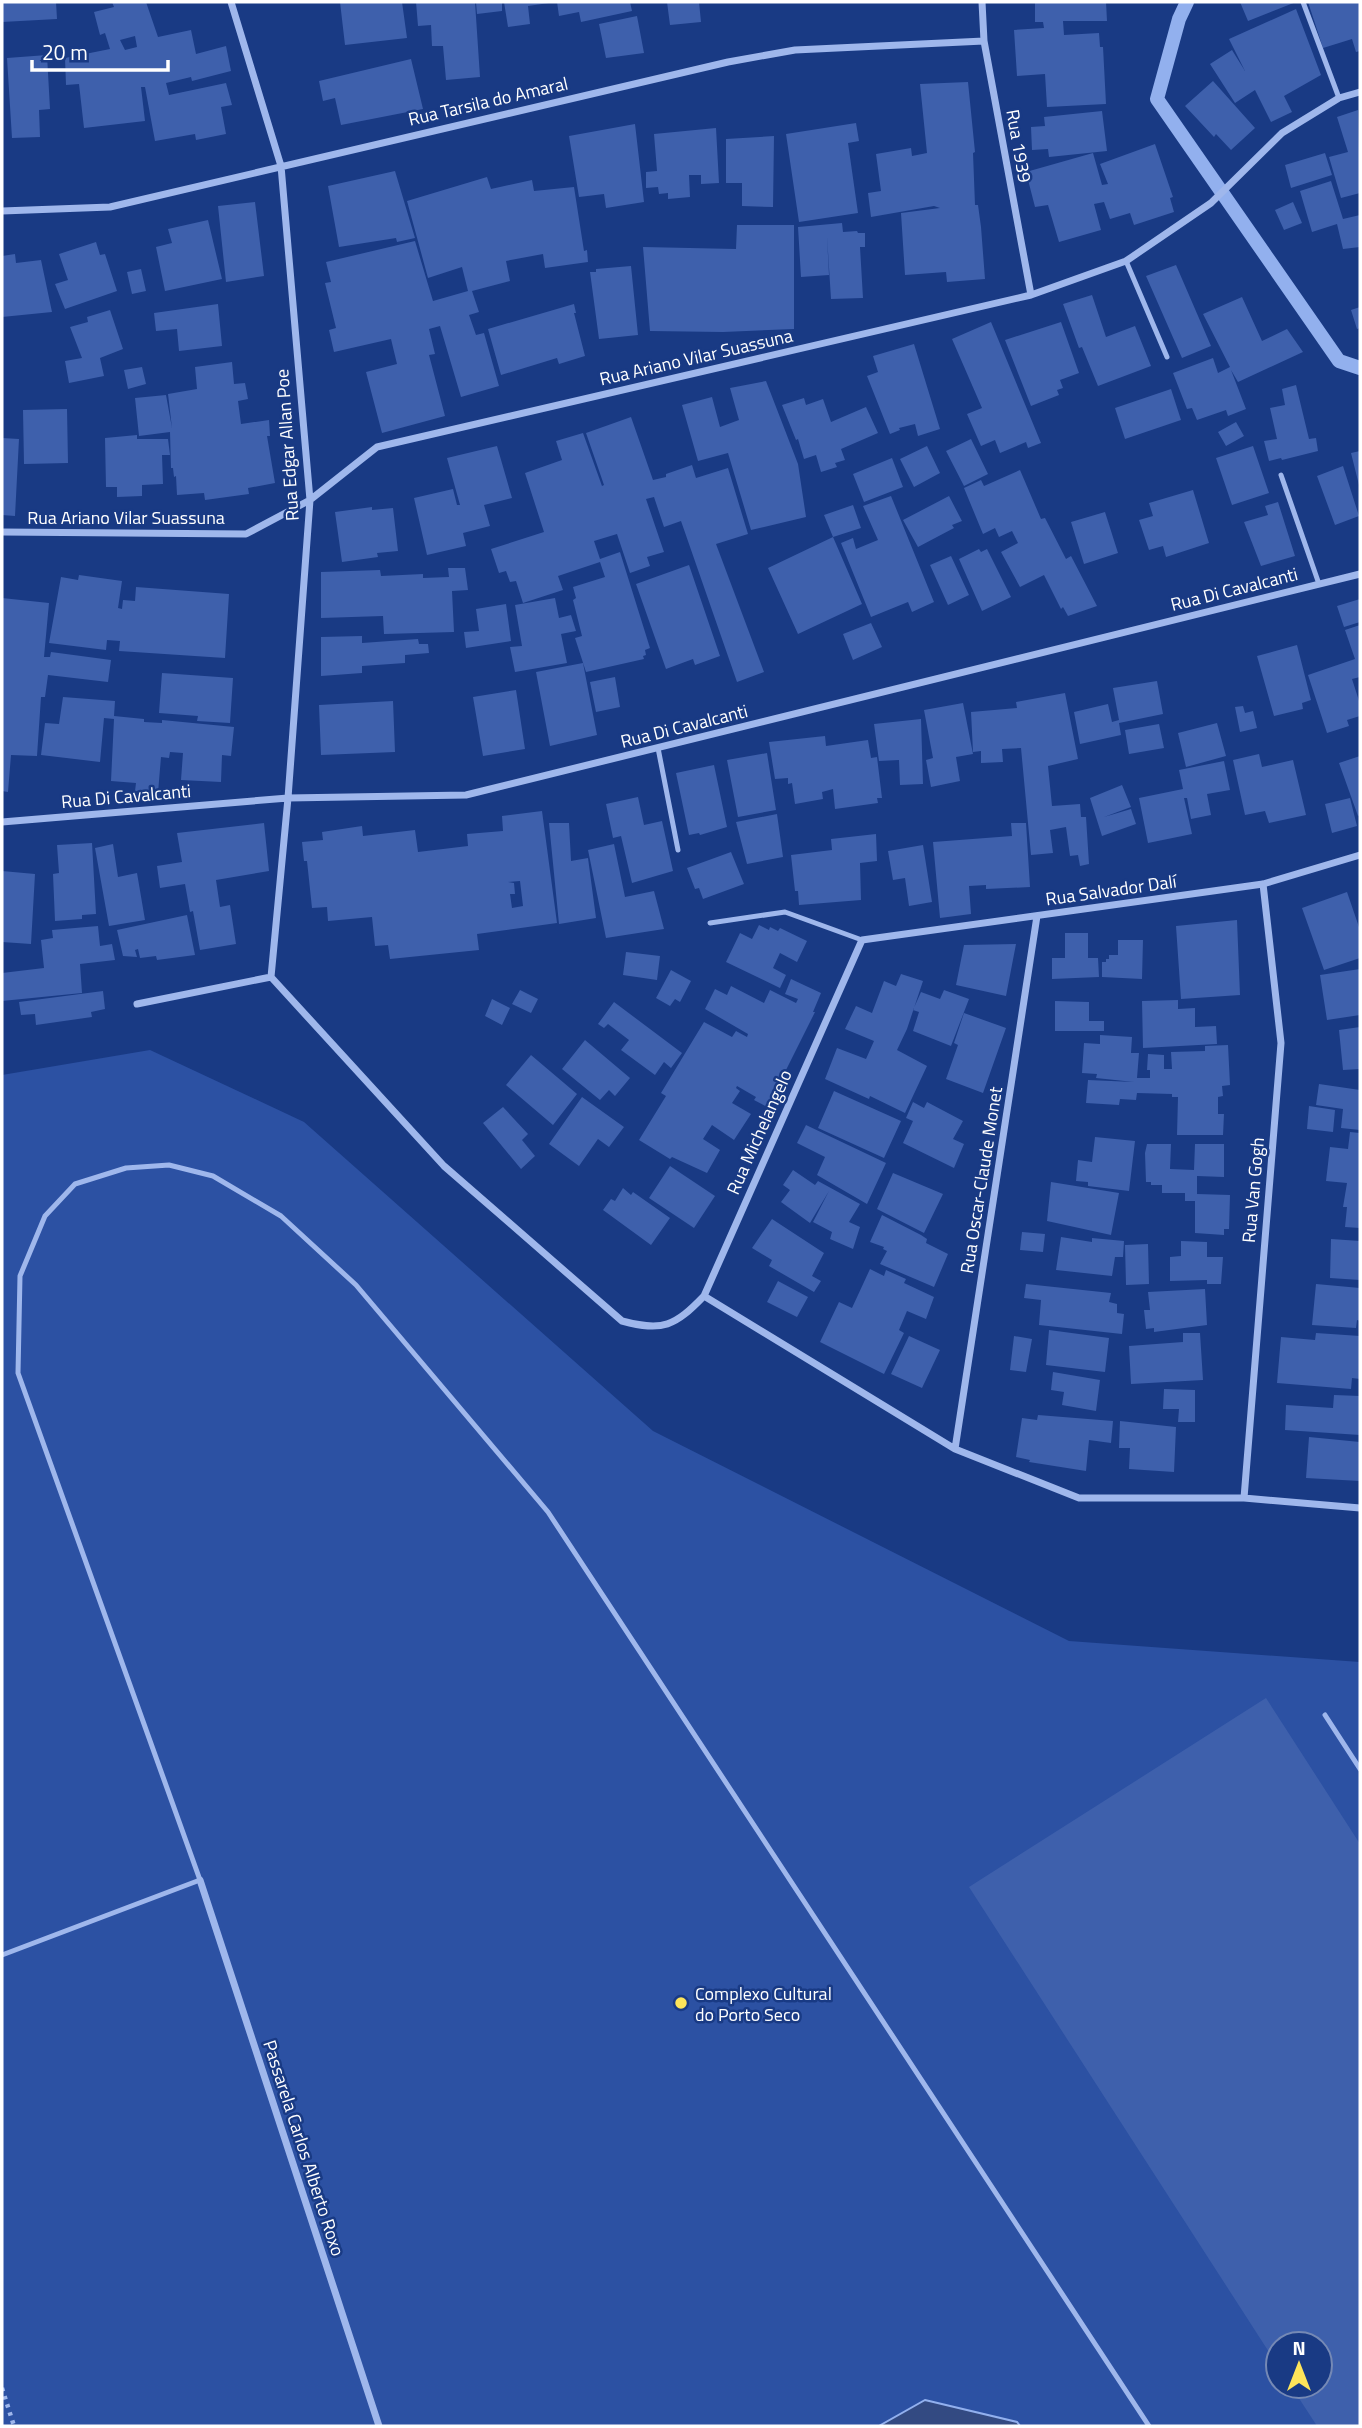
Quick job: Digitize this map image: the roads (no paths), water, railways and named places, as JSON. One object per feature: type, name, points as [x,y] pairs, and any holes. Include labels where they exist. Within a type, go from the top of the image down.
[{"type":"street","name":"Rua Edgar Allan Poe","points":[[231,2],[281,166],[310,500],[288,798],[271,977]]},
{"type":"street","name":"Rua 1939","points":[[982,2],[984,41],[1031,295]]},
{"type":"street","name":"Rua Tarsila do Amaral","points":[[2,211],[110,207],[728,62],[795,50],[984,41]]},
{"type":"street","name":"Rua Ariano Vilar Suassuna","points":[[2,532],[246,534],[310,500],[377,447],[1031,295],[1126,261],[1210,204],[1282,133],[1339,98],[1360,92]]},
{"type":"street","name":"Rua Di Cavalcanti","points":[[2,822],[288,798],[466,795],[1360,574]]},
{"type":"street","name":"Rua Salvador Dalí","points":[[862,940],[1263,884],[1360,855]]},
{"type":"street","name":"Rua Van Gogh","points":[[1244,1498],[1280,1044],[1263,884]]},
{"type":"street","name":"Rua Oscar-Claude Monet","points":[[955,1450],[1037,916]]},
{"type":"street","name":"Rua Michelangelo","points":[[271,977],[444,1166],[622,1321],[646,1327],[670,1324],[687,1314],[704,1296],[862,940]]},
{"type":"street","points":[[137,1004],[271,977]]},
{"type":"street","points":[[704,1296],[955,1450],[1079,1498],[1244,1498],[1360,1508]]},
{"type":"street","name":"Passarela Carlos Alberto Roxo","points":[[200,1880],[379,2426]]},
{"type":"lane","points":[[1303,2],[1339,98]]},
{"type":"lane","points":[[1126,261],[1167,357]]},
{"type":"lane","points":[[1280,475],[1319,584]]},
{"type":"lane","points":[[658,748],[678,850]]},
{"type":"lane","points":[[710,923],[785,912],[862,940]]},
{"type":"lane","points":[[2,1955],[200,1880],[18,1373],[20,1276],[45,1216],[75,1184],[126,1168],[169,1165],[213,1175],[281,1216],[356,1285],[548,1512],[1149,2426]]},
{"type":"lane","points":[[1325,1715],[1360,1769]]},
{"type":"waterway","points":[[1187,2],[1179,19],[1157,99],[1339,361],[1360,368]]},
{"type":"place","name":"Complexo Cultural do Porto Seco","points":[[681,2003]]}]
